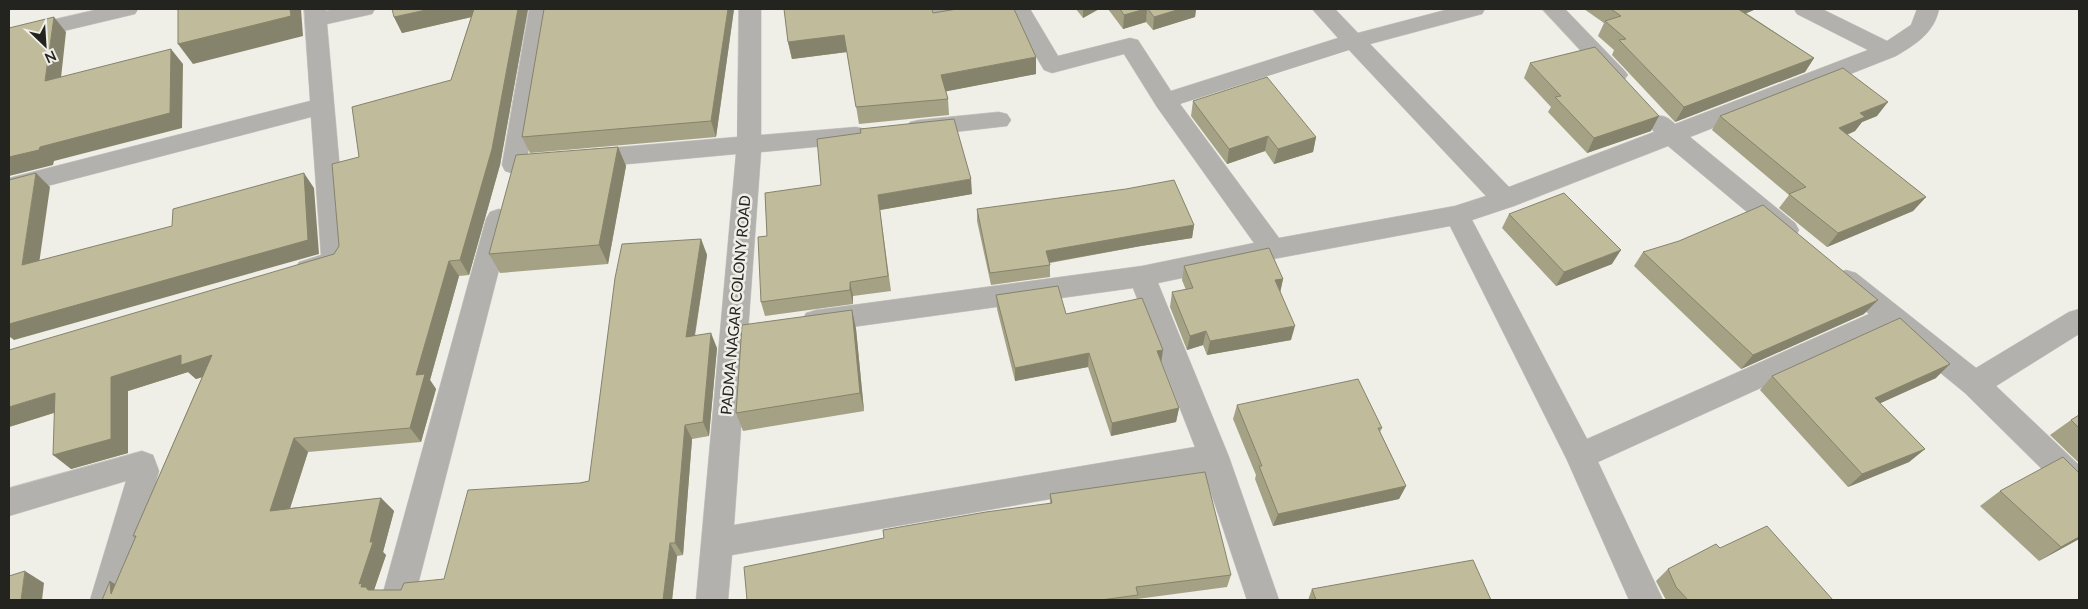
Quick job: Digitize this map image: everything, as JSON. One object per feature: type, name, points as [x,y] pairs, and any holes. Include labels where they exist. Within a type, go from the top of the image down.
[{"type":"street","points":[[9,37],[127,9]]},
{"type":"street","points":[[287,275],[335,261],[315,14],[364,9]]},
{"type":"street","points":[[396,600],[509,181],[540,9]]},
{"type":"street","name":"PADMA NAGAR COLONY ROAD","points":[[712,600],[749,145],[750,9]]},
{"type":"street","points":[[936,9],[936,12],[948,9]]},
{"type":"street","points":[[1019,9],[1052,65],[1130,45],[1165,101],[1273,249]]},
{"type":"street","points":[[1323,9],[1505,199]]},
{"type":"street","points":[[1165,101],[1354,41],[1474,9]]},
{"type":"street","points":[[1554,9],[1671,134],[1807,248]]},
{"type":"street","points":[[1805,9],[1888,51]]},
{"type":"street","points":[[791,325],[1142,276],[1273,249],[1346,238],[1457,215],[1505,199],[1888,51],[1918,33],[1926,20],[1928,9]]},
{"type":"street","points":[[9,187],[322,106]]},
{"type":"street","points":[[509,181],[553,162],[999,120]]},
{"type":"street","points":[[1457,215],[1580,456],[1646,600]]},
{"type":"street","points":[[1829,266],[1975,384],[2079,485]]},
{"type":"street","points":[[1142,276],[1214,457],[1263,600]]},
{"type":"street","points":[[1580,456],[1890,317]]},
{"type":"street","points":[[1975,384],[2079,320]]},
{"type":"street","points":[[733,333],[762,329]]},
{"type":"street","points":[[717,543],[1214,457]]},
{"type":"street","points":[[9,502],[133,465],[142,464],[144,472],[106,600]]},
{"type":"building","points":[[178,9],[290,9],[291,16],[178,44]]},
{"type":"building","points":[[392,9],[430,9],[394,17]]},
{"type":"building","points":[[474,9],[518,9],[492,149],[460,260],[449,261],[416,375],[425,374],[410,428],[294,438],[270,511],[381,498],[370,542],[373,542],[359,584],[362,583],[361,587],[366,587],[368,590],[401,590],[404,583],[444,579],[468,490],[589,481],[615,278],[622,244],[701,239],[686,337],[711,333],[703,422],[685,425],[675,543],[670,543],[663,600],[102,600],[110,581],[111,594],[136,536],[133,536],[212,355],[181,365],[181,355],[111,377],[111,439],[53,455],[55,393],[9,407],[9,350],[334,254],[339,246],[332,164],[359,157],[352,107],[451,80]]},
{"type":"building","points":[[544,9],[728,9],[711,121],[522,137]]},
{"type":"building","points":[[784,9],[932,9],[933,13],[957,9],[1014,9],[1036,57],[941,75],[948,99],[856,107],[844,35],[788,42]]},
{"type":"building","points":[[1120,9],[1145,9],[1124,15]]},
{"type":"building","points":[[1148,9],[1180,9],[1154,17]]},
{"type":"building","points":[[1611,9],[1738,9],[1814,58],[1684,107],[1619,40],[1626,39],[1605,21],[1621,16]]},
{"type":"building","points":[[54,17],[45,81],[171,49],[170,113],[9,157],[9,28]]},
{"type":"building","points":[[1595,47],[1659,116],[1594,138],[1555,97],[1561,96],[1530,63]]},
{"type":"building","points":[[1843,68],[1888,102],[1860,113],[1865,117],[1839,128],[1926,197],[1838,233],[1789,194],[1806,187],[1720,116]]},
{"type":"building","points":[[1267,77],[1316,137],[1278,149],[1268,136],[1229,149],[1193,101]]},
{"type":"building","points":[[954,119],[971,179],[878,195],[888,276],[850,282],[850,290],[761,302],[758,237],[767,236],[765,193],[821,185],[817,139],[861,133],[860,129]]},
{"type":"building","points":[[618,147],[599,245],[489,254],[516,155]]},
{"type":"building","points":[[36,173],[22,265],[172,226],[173,209],[304,173],[308,240],[9,324],[9,180]]},
{"type":"building","points":[[1174,180],[1194,225],[1046,251],[1050,265],[990,273],[977,209],[1126,189]]},
{"type":"building","points":[[1564,193],[1621,250],[1564,272],[1509,214]]},
{"type":"building","points":[[1763,205],[1878,300],[1753,355],[1643,252],[1679,241]]},
{"type":"building","points":[[1269,248],[1283,279],[1275,280],[1295,326],[1210,341],[1206,331],[1190,336],[1172,292],[1193,288],[1184,266]]},
{"type":"building","points":[[1058,286],[1066,314],[1142,298],[1163,350],[1157,351],[1179,408],[1112,423],[1089,353],[1015,368],[996,295]]},
{"type":"building","points":[[852,310],[860,393],[736,413],[742,325]]},
{"type":"building","points":[[1900,318],[1950,364],[1875,398],[1925,449],[1862,474],[1772,376]]},
{"type":"building","points":[[1358,379],[1382,428],[1378,428],[1406,486],[1278,514],[1259,466],[1262,466],[1237,405]]},
{"type":"building","points":[[2079,415],[2079,428],[2071,420]]},
{"type":"building","points":[[2063,457],[2079,473],[2079,537],[2061,547],[2000,491]]},
{"type":"building","points":[[1205,472],[1231,575],[1136,587],[1138,595],[1101,600],[747,600],[744,567],[884,538],[883,530],[986,512],[1052,503],[1050,494]]},
{"type":"building","points":[[1767,526],[1833,600],[1688,600],[1676,587],[1668,569],[1716,544],[1720,548]]},
{"type":"building","points":[[1473,560],[1491,600],[1316,600],[1312,589]]},
{"type":"building","points":[[25,571],[21,600],[9,600],[9,576]]}]
